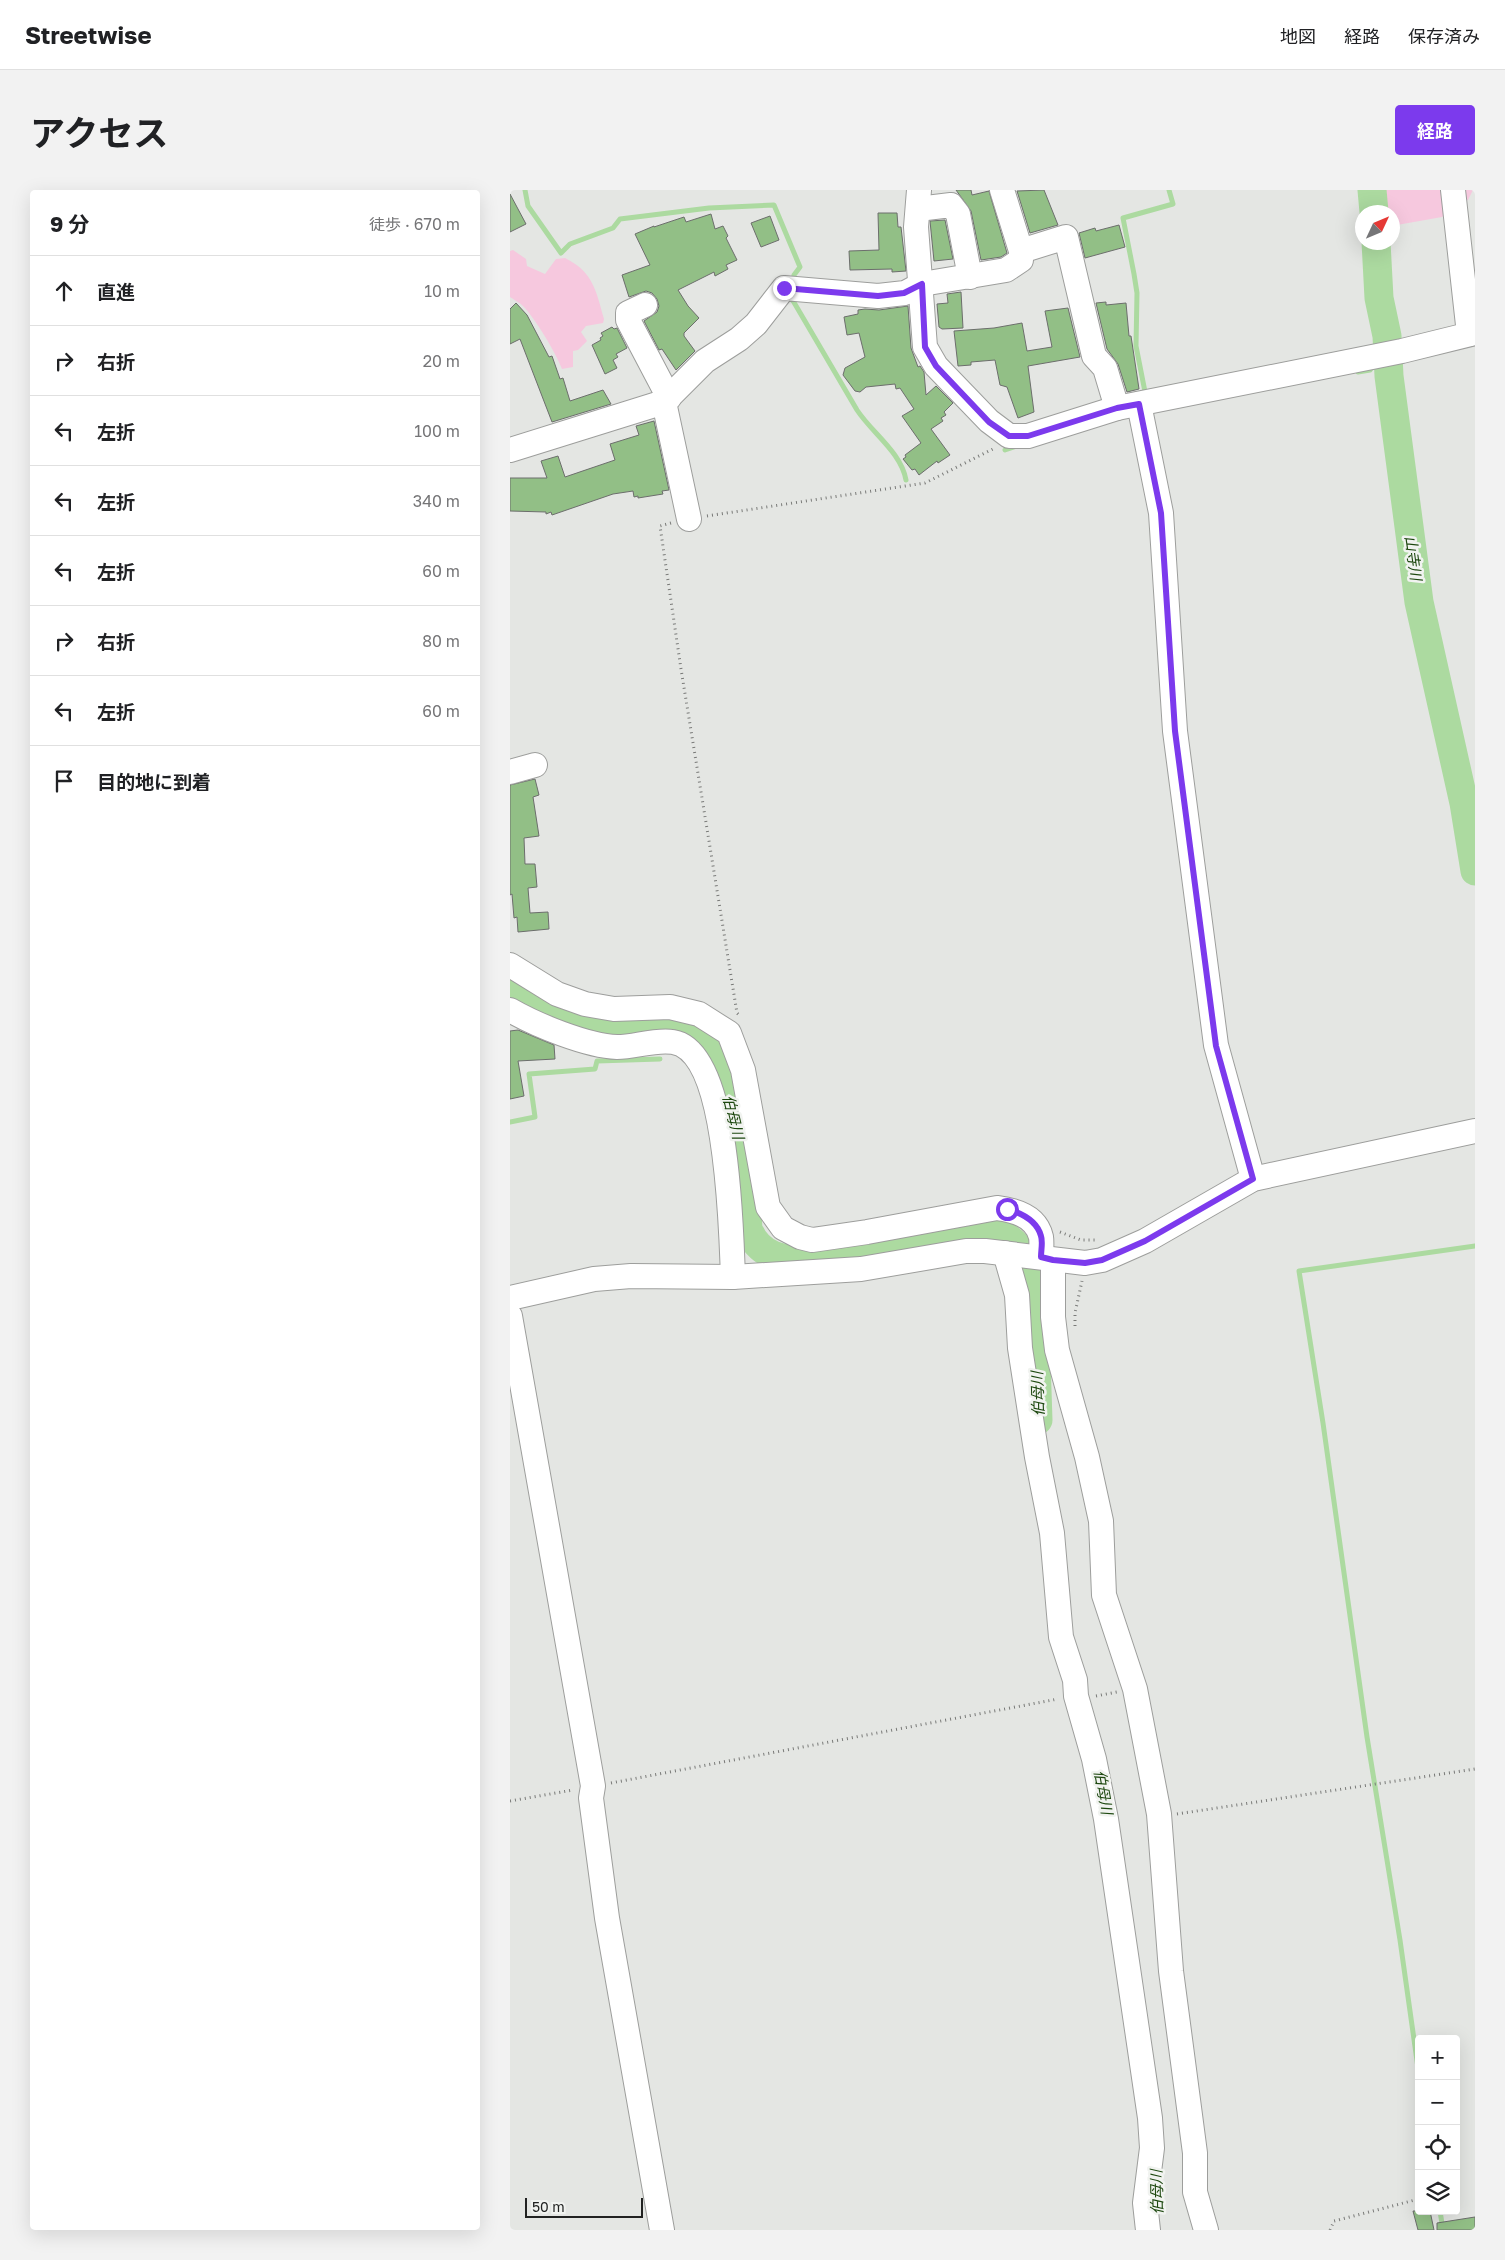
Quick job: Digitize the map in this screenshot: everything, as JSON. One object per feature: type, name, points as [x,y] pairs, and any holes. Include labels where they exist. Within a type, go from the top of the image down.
[{"type":"street","points":[[510,450],[667,400],[705,362],[740,339],[756,324],[784,288],[878,296],[904,293],[922,284],[1006,270],[1021,260],[1021,251],[1002,190]]},
{"type":"street","points":[[970,277],[958,214],[951,206],[918,200],[916,227],[922,284],[925,347],[936,366],[989,422],[1009,436],[1028,436],[1128,406],[1402,351],[1472,334],[1452,190]]},
{"type":"street","points":[[1021,251],[1066,237],[1094,356],[1105,368],[1128,406],[1161,513],[1175,731],[1216,1046],[1253,1179]]},
{"type":"street","points":[[646,305],[628,313],[628,320],[667,400],[689,519]]},
{"type":"street","points":[[510,772],[535,765]]},
{"type":"street","points":[[510,966],[557,994],[585,1004],[614,1009],[670,1007],[698,1014],[729,1033],[743,1070],[768,1207],[775,1220],[790,1233],[812,1240],[997,1208],[1018,1212],[1032,1221],[1041,1236],[1047,1258],[1057,1350],[1087,1457],[1101,1521],[1104,1595],[1135,1689],[1159,1814],[1170,1971],[1195,2153],[1195,2192],[1206,2230]]},
{"type":"street","points":[[510,1010],[537,1024],[596,1043],[616,1047],[671,1041],[682,1044],[695,1055],[704,1072],[712,1095],[722,1137],[730,1188],[733,1277]]},
{"type":"street","points":[[510,1298],[594,1279],[631,1276],[733,1277],[862,1269],[966,1251],[1005,1253],[1085,1263],[1102,1260],[1145,1241],[1253,1179],[1475,1131]]},
{"type":"street","points":[[1005,1253],[1018,1295],[1020,1348],[1037,1457],[1052,1533],[1061,1637],[1075,1680],[1076,1696],[1094,1759],[1106,1819],[1150,2118],[1152,2148],[1145,2203],[1148,2230]]},
{"type":"street","points":[[510,1316],[593,1786],[591,1798],[607,1918],[662,2230]]},
{"type":"path","points":[[743,1022],[737,1013],[660,526],[689,519],[925,484],[1005,443],[1009,436]]},
{"type":"path","points":[[1056,1231],[1081,1240],[1100,1240]]},
{"type":"path","points":[[510,1801],[1076,1696],[1086,1698],[1135,1689]]},
{"type":"path","points":[[1174,1814],[1475,1769]]},
{"type":"path","points":[[1330,2230],[1334,2221],[1415,2200]]},
{"type":"shaded area","points":[[1375,190],[1473,190],[1468,200],[1458,203],[1442,217],[1400,224],[1400,205],[1377,205],[1379,200]]},
{"type":"shaded area","points":[[513,250],[526,259],[527,266],[545,274],[556,259],[565,258],[582,269],[592,283],[604,319],[603,323],[586,326],[581,332],[587,341],[578,350],[573,351],[573,367],[562,369],[550,345],[533,319],[520,303],[510,297],[510,251]]},
{"type":"building","points":[[956,190],[971,190],[972,195],[989,191],[1007,253],[1001,257],[981,260],[971,211]]},
{"type":"building","points":[[1044,190],[1058,225],[1030,233],[1017,191]]},
{"type":"building","points":[[510,194],[526,224],[510,232]]},
{"type":"building","points":[[878,213],[897,213],[898,227],[901,227],[906,271],[892,272],[892,269],[850,270],[849,251],[879,250]]},
{"type":"building","points":[[711,214],[715,229],[723,226],[728,236],[726,238],[737,260],[726,265],[728,269],[715,276],[714,272],[678,290],[688,306],[699,318],[684,333],[684,336],[695,351],[676,370],[662,349],[659,350],[644,321],[657,312],[659,306],[657,299],[652,293],[646,291],[629,297],[622,275],[650,265],[635,234],[684,217],[686,222]]},
{"type":"building","points":[[770,216],[779,240],[761,247],[751,223]]},
{"type":"building","points":[[945,220],[953,259],[934,261],[930,221]]},
{"type":"building","points":[[1119,225],[1125,247],[1085,258],[1079,233],[1095,228],[1096,231]]},
{"type":"building","points":[[961,292],[963,328],[942,329],[939,327],[937,304],[948,303],[947,294]]},
{"type":"building","points":[[1106,302],[1106,305],[1126,303],[1129,336],[1131,336],[1139,389],[1127,392],[1118,364],[1107,349],[1096,303]]},
{"type":"building","points":[[516,303],[527,315],[549,357],[552,356],[560,379],[563,378],[570,401],[603,390],[611,404],[552,422],[520,339],[510,344],[510,309]]},
{"type":"building","points":[[908,306],[911,348],[918,367],[920,366],[924,372],[926,395],[936,386],[953,403],[944,412],[946,415],[941,418],[943,421],[931,429],[950,455],[938,463],[937,461],[919,475],[903,459],[906,457],[905,455],[921,443],[902,416],[914,409],[900,388],[896,389],[895,384],[866,387],[860,392],[855,391],[843,375],[845,368],[865,357],[859,333],[847,335],[844,317],[858,314],[858,310],[879,310]]},
{"type":"building","points":[[1068,308],[1080,357],[1028,366],[1034,412],[1018,418],[1007,387],[1000,385],[995,360],[971,362],[971,365],[958,366],[954,331],[994,328],[1022,323],[1027,351],[1052,347],[1045,311]]},
{"type":"building","points":[[612,327],[614,329],[617,328],[627,348],[616,354],[618,357],[613,360],[617,368],[605,374],[592,345],[601,340],[600,338],[603,336],[601,333]]},
{"type":"building","points":[[654,421],[669,490],[662,491],[663,494],[638,498],[638,496],[634,497],[633,491],[613,494],[552,515],[551,512],[546,514],[546,512],[510,511],[510,478],[547,478],[541,461],[558,456],[565,477],[615,460],[610,444],[639,435],[636,426]]},
{"type":"building","points":[[535,779],[539,795],[533,797],[539,836],[524,838],[525,864],[535,864],[537,887],[528,888],[530,913],[548,912],[549,929],[518,932],[517,917],[514,918],[512,894],[510,895],[510,785]]},
{"type":"building","points":[[518,1030],[554,1045],[555,1059],[518,1061],[524,1096],[510,1099],[510,1031]]},
{"type":"building","points":[[1413,2211],[1415,2211],[1415,2215],[1431,2215],[1434,2230],[1418,2230]]},
{"type":"building","points":[[1475,2217],[1475,2230],[1437,2230],[1437,2223]]},
{"type":"waterway","points":[[525,190],[528,206],[561,253],[570,244],[613,228],[620,219],[709,208],[774,205],[800,267],[794,275],[793,282]]},
{"type":"waterway","points":[[1146,397],[1136,346],[1137,293],[1123,218],[1173,204],[1169,190]]},
{"type":"waterway","name":"山寺川","points":[[1372,190],[1373,205]]},
{"type":"waterway","name":"山寺川","points":[[1376,250],[1379,298],[1387,336],[1389,376],[1419,602],[1464,803],[1475,871]]},
{"type":"waterway","points":[[792,295],[792,299],[857,410],[898,460],[906,480]]},
{"type":"waterway","points":[[1358,372],[1370,370],[1374,364]]},
{"type":"waterway","points":[[1005,450],[1017,446]]},
{"type":"waterway","name":"伯母川","points":[[510,988],[547,1012],[574,1022],[603,1026],[668,1022],[690,1028],[702,1036],[714,1053],[724,1074],[732,1100],[742,1155],[748,1229],[764,1251],[787,1258],[806,1259],[851,1256],[986,1231],[1003,1235],[1012,1241],[1033,1269],[1038,1420]]},
{"type":"waterway","points":[[510,1122],[535,1117],[529,1074],[595,1069],[597,1061],[660,1059]]},
{"type":"waterway","points":[[1415,2047],[1400,1940],[1367,1737],[1323,1423],[1299,1271],[1475,1246]]},
{"type":"waterway","points":[[1441,2215],[1443,2230]]},
{"type":"route","points":[[784,288],[878,296],[904,293],[922,284],[925,347],[936,366],[989,422],[1009,436],[1028,436],[1117,408],[1139,404],[1161,513],[1175,731],[1216,1046],[1253,1179],[1145,1241],[1102,1260],[1085,1263],[1041,1257],[1041,1236],[1032,1221],[1018,1212],[1007,1209]]}]
